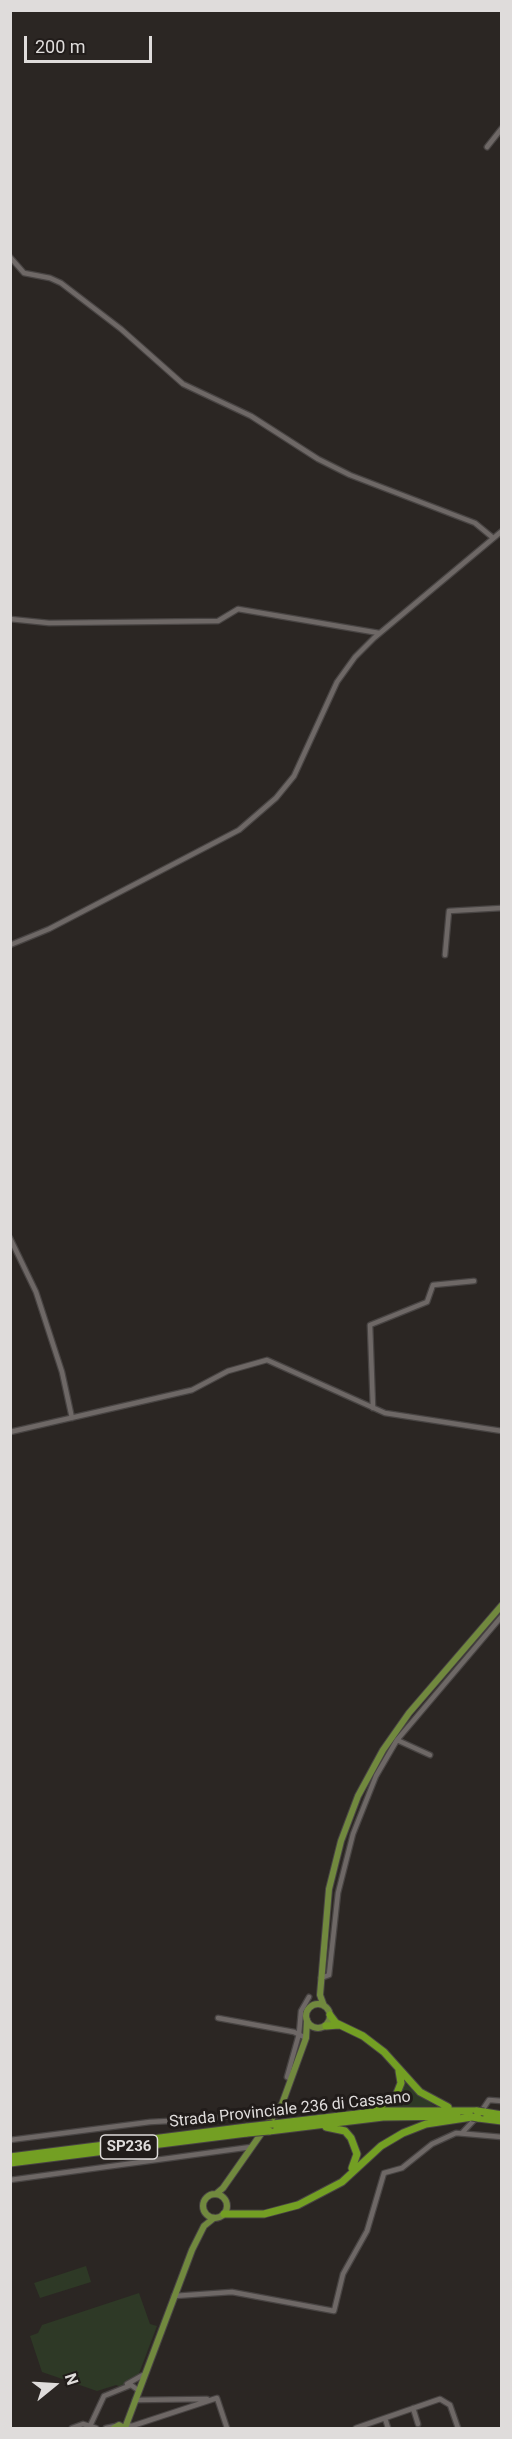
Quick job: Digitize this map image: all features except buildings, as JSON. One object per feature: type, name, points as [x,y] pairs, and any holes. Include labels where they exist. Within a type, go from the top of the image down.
[{"type":"highway","points":[[330,2015],[339,2025],[373,2043],[420,2092],[453,2109]]},
{"type":"highway","points":[[323,2027],[339,2025]]},
{"type":"highway","points":[[315,2119],[388,2104],[395,2098],[401,2083],[397,2066]]},
{"type":"highway","name":"Strada Provinciale 236 di Cassano","points":[[12,2158],[247,2130],[273,2124],[382,2111],[453,2109],[501,2121]]},
{"type":"highway","points":[[224,2214],[234,2212],[254,2215],[278,2211],[324,2194],[342,2182],[381,2146],[403,2133],[426,2124],[478,2115]]},
{"type":"highway","name":"Strada Provinciale 236 di Cassano","points":[[247,2130],[269,2131],[395,2116],[501,2115]]},
{"type":"highway","points":[[269,2131],[328,2127],[345,2132],[351,2138],[357,2154],[355,2163],[342,2182]]},
{"type":"highway","points":[[226,2201],[234,2212]]},
{"type":"main road","points":[[306,2038],[323,2027],[330,2015],[320,1995],[333,1873],[358,1796],[394,1732],[501,1605]]},
{"type":"main road","points":[[122,2426],[135,2400],[173,2296],[204,2226],[205,2199],[223,2188],[275,2116],[306,2038],[307,2013],[320,1995]]},
{"type":"main road","points":[[314,2005],[324,2006]]},
{"type":"main road","points":[[307,2020],[311,2026],[323,2027]]},
{"type":"main road","points":[[204,2226],[224,2214],[226,2201],[223,2188]]},
{"type":"main road","points":[[216,2194],[226,2201]]},
{"type":"main road","points":[[204,2211],[214,2218]]},
{"type":"street","points":[[487,147],[501,128]]},
{"type":"street","points":[[10,257],[24,273],[62,283],[121,328],[178,381],[251,416],[318,459],[475,524],[492,537]]},
{"type":"street","points":[[10,945],[49,929],[239,830],[277,797],[294,776],[337,682],[355,657],[379,633],[501,531]]},
{"type":"street","points":[[10,620],[49,623],[218,621],[238,609],[379,633]]},
{"type":"street","points":[[445,955],[449,911],[501,908]]},
{"type":"street","points":[[10,1238],[36,1292],[65,1382],[72,1418]]},
{"type":"street","points":[[372,1408],[369,1325],[427,1302],[433,1284],[474,1281]]},
{"type":"street","points":[[10,1432],[192,1390],[228,1371],[267,1360],[379,1412],[501,1431]]},
{"type":"street","points":[[321,1978],[329,1975],[337,1900],[353,1834],[376,1776],[397,1740],[501,1616]]},
{"type":"street","points":[[397,1740],[430,1755]]},
{"type":"street","points":[[291,2079],[287,2077],[298,2034],[301,2011],[309,1997]]},
{"type":"street","points":[[218,2018],[298,2034],[306,2038]]},
{"type":"street","points":[[462,2133],[489,2100],[501,2101]]},
{"type":"street","points":[[10,2140],[150,2122],[206,2119],[261,2112],[275,2116]]},
{"type":"street","points":[[173,2296],[232,2292],[334,2311],[343,2274],[367,2231],[384,2173],[402,2168],[432,2144],[462,2133],[501,2137]]},
{"type":"street","points":[[10,2180],[251,2147]]},
{"type":"street","points":[[72,2428],[83,2424],[93,2427],[104,2397],[143,2375]]},
{"type":"street","points":[[122,2388],[131,2385],[138,2390]]},
{"type":"street","points":[[135,2400],[215,2398]]},
{"type":"street","points":[[106,2428],[132,2426],[215,2398]]},
{"type":"street","points":[[215,2398],[227,2428]]},
{"type":"street","points":[[356,2428],[440,2399],[450,2405],[458,2428]]},
{"type":"street","points":[[413,2408],[418,2424]]},
{"type":"street","points":[[385,2418],[388,2428]]},
{"type":"green space","points":[[404,2082],[416,2093],[435,2106],[391,2107]]},
{"type":"green space","points":[[86,2266],[91,2282],[40,2298],[34,2283]]},
{"type":"green space","points":[[139,2293],[150,2324],[157,2326],[138,2376],[121,2387],[116,2385],[97,2391],[42,2372],[30,2336],[38,2333],[42,2325]]}]
